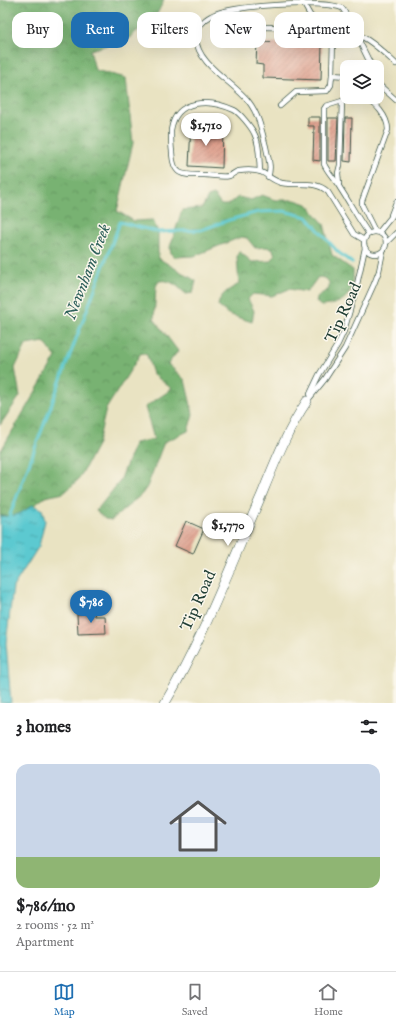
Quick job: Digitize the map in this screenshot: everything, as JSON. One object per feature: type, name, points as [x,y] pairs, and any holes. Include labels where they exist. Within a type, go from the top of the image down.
[{"type":"street","name":"Tip Road","points":[[165,703],[189,660],[281,449],[307,401]]},
{"type":"lane","points":[[302,1],[308,12]]},
{"type":"lane","points":[[268,177],[270,169],[269,163],[261,128],[255,112],[249,102],[214,70],[204,57],[196,38],[198,29],[203,22],[212,15],[277,2],[329,2],[342,8],[344,12]]},
{"type":"lane","points":[[364,38],[374,44],[396,64]]},
{"type":"lane","points":[[280,106],[296,92],[327,91],[331,85],[333,48]]},
{"type":"lane","points":[[363,48],[369,60]]},
{"type":"lane","points":[[332,75],[340,76]]},
{"type":"lane","points":[[384,89],[396,100]]},
{"type":"lane","points":[[340,102],[326,106],[324,114],[324,164],[326,170],[339,186],[368,234]]},
{"type":"lane","points":[[260,172],[258,144],[255,134],[251,127],[235,111],[215,104],[196,104],[189,105],[176,115],[172,125],[171,135],[173,166],[177,170],[189,175],[229,176],[238,170],[260,172],[274,181],[282,183],[318,185],[323,187],[328,192],[354,234],[364,240]]},
{"type":"lane","points":[[339,186],[338,180],[340,165],[342,104]]},
{"type":"lane","points":[[375,104],[388,126],[388,130],[362,201],[364,209],[377,232],[384,236],[386,243]]},
{"type":"lane","points":[[389,218],[396,202]]},
{"type":"lane","points":[[396,211],[377,232],[368,234],[364,240],[365,248],[373,254],[383,251],[386,243],[396,234]]},
{"type":"lane","name":"Tip Road","points":[[307,401],[319,375],[335,351],[341,338],[356,289],[365,248]]},
{"type":"lane","name":"Tip Road","points":[[307,401],[325,379],[346,348],[379,271],[383,251]]},
{"type":"green space","points":[[0,0],[164,0],[158,12],[137,12],[137,31],[129,38],[129,12],[71,12],[71,48],[97,48],[90,50],[95,70],[126,78],[133,143],[117,211],[134,221],[153,220],[158,232],[158,258],[196,281],[193,293],[186,294],[170,282],[159,281],[156,286],[154,319],[178,351],[168,364],[185,380],[193,414],[188,431],[164,442],[147,487],[142,494],[112,520],[105,519],[96,511],[120,481],[135,443],[154,439],[145,407],[172,389],[153,374],[147,355],[141,353],[106,409],[98,443],[79,479],[64,493],[45,497],[24,513],[9,517],[0,515],[0,452],[56,357],[44,342],[26,345],[15,368],[20,396],[0,425]]},
{"type":"green space","points":[[214,195],[221,205],[228,205],[238,197],[251,200],[262,195],[275,200],[295,200],[307,204],[324,224],[332,255],[353,270],[352,285],[347,296],[337,303],[321,306],[316,302],[318,296],[329,289],[329,282],[325,278],[318,277],[307,292],[289,289],[272,296],[253,294],[248,299],[254,311],[252,322],[228,314],[218,306],[223,295],[228,290],[239,284],[237,257],[239,251],[252,262],[271,261],[275,255],[273,250],[267,247],[255,248],[247,238],[241,237],[194,256],[175,257],[171,253],[170,247],[182,210],[202,208],[208,197]]},
{"type":"water","points":[[32,505],[42,509],[45,521],[39,546],[13,587],[6,643],[11,703],[0,703],[0,516],[18,514],[25,511]]},
{"type":"building","points":[[266,42],[274,43],[274,48],[322,48],[321,80],[263,78],[263,65],[256,64],[257,48],[266,48]]},
{"type":"building","points":[[308,117],[320,117],[320,161],[313,160],[314,126],[308,126]]},
{"type":"building","points":[[328,118],[338,118],[336,161],[328,161]]},
{"type":"building","points":[[345,118],[352,118],[351,162],[344,161]]},
{"type":"building","points":[[191,125],[223,127],[222,168],[189,166]]},
{"type":"building","points":[[186,521],[204,529],[193,554],[175,546]]},
{"type":"building","points":[[94,613],[95,616],[105,616],[106,633],[78,634],[77,614]]},
{"type":"waterway","name":"Newnham Creek","points":[[8,520],[120,222],[158,232],[201,230],[258,212],[284,211],[307,217],[338,252],[352,263]]}]
